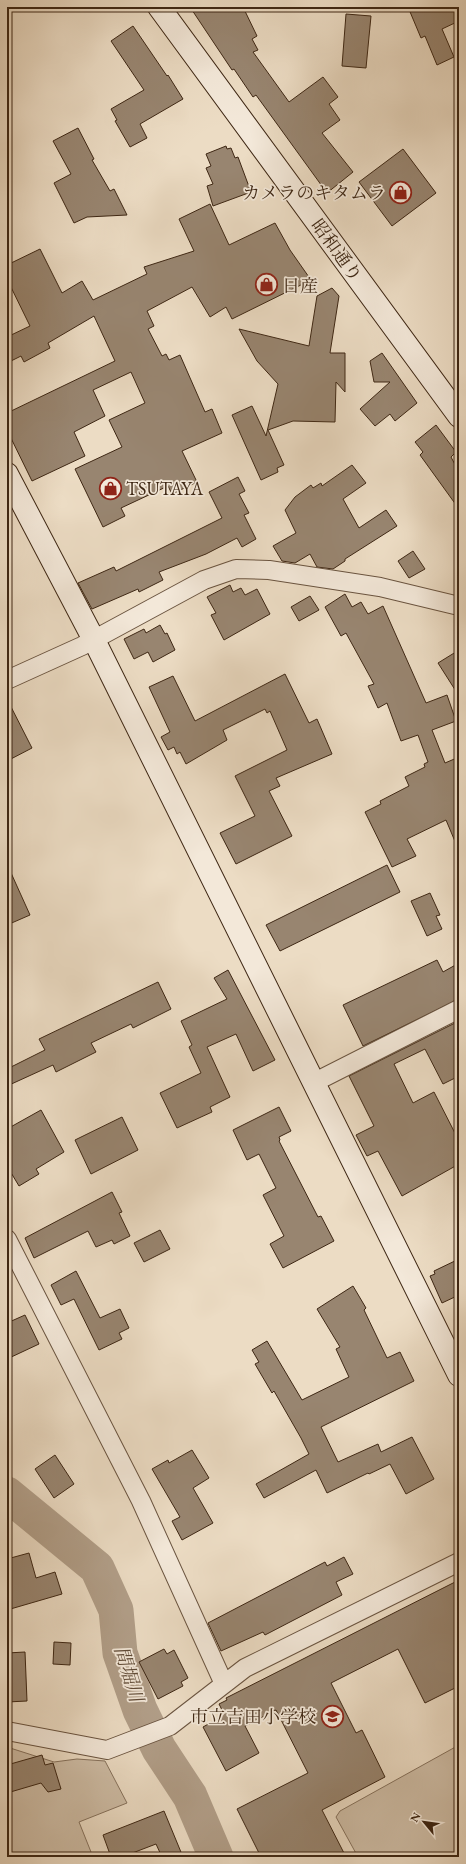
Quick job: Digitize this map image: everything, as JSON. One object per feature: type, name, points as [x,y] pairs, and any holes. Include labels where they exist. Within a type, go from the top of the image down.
[{"type":"street","name":"昭和通り","points":[[159,7],[452,394],[459,416]]},
{"type":"street","points":[[7,474],[94,640],[312,1083],[459,1375]]},
{"type":"street","points":[[7,680],[94,640],[204,580],[236,569],[269,570],[309,578],[380,587],[459,606]]},
{"type":"street","points":[[312,1083],[459,1009]]},
{"type":"street","points":[[7,1239],[141,1501],[224,1684]]},
{"type":"street","points":[[7,1731],[107,1750],[170,1726],[245,1668],[459,1562]]},
{"type":"shaded area","points":[[459,1745],[459,1857],[358,1857],[336,1817],[340,1811]]},
{"type":"shaded area","points":[[7,1747],[54,1762],[77,1759],[105,1761],[127,1803],[79,1822],[93,1857],[7,1857]]},
{"type":"building","points":[[190,7],[243,7],[257,36],[252,39],[258,50],[253,52],[289,102],[323,77],[338,97],[329,104],[340,120],[322,133],[353,172],[327,193],[256,95],[253,97],[234,69],[232,70]]},
{"type":"building","points":[[408,7],[453,7],[459,21],[442,29],[454,57],[437,65],[425,36],[421,38]]},
{"type":"building","points":[[346,14],[371,16],[366,68],[342,66]]},
{"type":"building","points":[[133,26],[183,99],[140,124],[147,138],[130,147],[115,121],[117,120],[111,109],[144,90],[111,41]]},
{"type":"building","points":[[78,128],[94,159],[92,160],[110,191],[114,189],[127,215],[87,217],[74,223],[54,183],[71,174],[53,141]]},
{"type":"building","points":[[226,146],[227,149],[231,148],[235,158],[238,157],[251,192],[213,206],[207,186],[213,184],[206,168],[211,166],[206,154]]},
{"type":"building","points":[[403,149],[436,193],[392,226],[359,182]]},
{"type":"building","points":[[210,204],[229,245],[275,223],[290,250],[311,280],[232,319],[226,307],[210,317],[192,287],[147,311],[154,326],[148,329],[162,356],[166,354],[169,360],[180,355],[205,412],[212,409],[222,433],[182,451],[197,482],[172,494],[168,486],[121,508],[125,516],[103,527],[75,469],[122,447],[109,420],[145,403],[131,372],[93,390],[105,416],[74,432],[85,456],[32,481],[7,430],[7,413],[115,361],[94,316],[48,343],[50,348],[24,362],[21,356],[7,363],[7,337],[30,326],[7,279],[7,265],[40,249],[62,293],[82,281],[93,300],[147,274],[144,267],[194,251],[179,219]]},
{"type":"building","points":[[332,288],[339,296],[330,353],[345,353],[345,392],[336,382],[335,422],[293,421],[268,430],[284,465],[277,468],[278,472],[261,480],[232,415],[252,406],[266,436],[278,384],[257,361],[239,329],[309,346],[317,296]]},
{"type":"building","points":[[382,353],[417,403],[395,421],[390,414],[375,426],[360,409],[390,382],[374,382],[370,361]]},
{"type":"building","points":[[436,425],[456,452],[451,457],[459,472],[459,509],[420,455],[423,452],[415,442]]},
{"type":"building","points":[[352,465],[366,483],[343,499],[359,528],[386,510],[397,526],[345,559],[345,561],[333,569],[317,567],[310,554],[295,563],[282,561],[273,546],[296,533],[285,510],[295,497],[311,485],[313,488],[321,483],[322,486]]},
{"type":"building","points":[[238,477],[245,491],[239,494],[249,513],[244,515],[256,539],[242,547],[237,538],[206,554],[159,572],[163,580],[139,592],[138,589],[92,609],[78,583],[114,567],[116,571],[222,518],[209,492]]},
{"type":"building","points":[[413,551],[425,569],[409,578],[398,561]]},
{"type":"building","points":[[230,585],[233,592],[241,588],[245,595],[257,589],[270,614],[224,640],[211,615],[216,613],[207,597]]},
{"type":"building","points":[[345,594],[352,607],[361,602],[368,614],[383,606],[426,703],[447,695],[456,721],[432,730],[445,763],[459,757],[459,851],[446,820],[407,839],[416,856],[392,867],[365,812],[381,804],[380,801],[409,786],[405,777],[425,767],[424,764],[428,762],[418,735],[401,741],[387,703],[378,708],[368,686],[374,684],[346,633],[341,636],[325,607]]},
{"type":"building","points":[[310,596],[319,610],[299,621],[291,607]]},
{"type":"building","points":[[160,625],[165,634],[167,633],[175,650],[153,662],[148,652],[134,659],[124,639],[144,629],[146,633]]},
{"type":"building","points":[[459,650],[459,696],[438,663]]},
{"type":"building","points":[[285,674],[309,723],[317,719],[332,754],[276,778],[280,786],[269,791],[292,836],[236,864],[220,833],[255,816],[235,776],[287,750],[270,711],[267,713],[265,709],[223,730],[227,740],[186,764],[180,752],[177,754],[174,747],[168,750],[161,737],[170,732],[149,687],[173,676],[195,721]]},
{"type":"building","points":[[7,699],[32,748],[7,761]]},
{"type":"building","points":[[7,864],[30,915],[7,925]]},
{"type":"building","points":[[387,865],[400,892],[280,951],[266,925]]},
{"type":"building","points":[[430,893],[440,915],[436,916],[442,929],[427,936],[411,901]]},
{"type":"building","points":[[437,960],[443,972],[459,963],[459,999],[363,1046],[343,1005]]},
{"type":"building","points":[[228,970],[275,1060],[253,1071],[236,1034],[207,1047],[230,1097],[210,1107],[212,1112],[177,1128],[160,1093],[201,1073],[189,1047],[192,1045],[181,1021],[227,999],[214,978]]},
{"type":"building","points":[[158,982],[171,1009],[133,1028],[131,1024],[91,1043],[96,1052],[56,1072],[53,1065],[7,1086],[7,1069],[45,1050],[39,1039]]},
{"type":"building","points":[[459,1021],[459,1076],[443,1084],[425,1049],[394,1064],[413,1103],[434,1092],[459,1141],[459,1164],[402,1196],[378,1151],[367,1156],[356,1135],[374,1126],[349,1076]]},
{"type":"building","points":[[279,1107],[291,1131],[279,1137],[279,1141],[318,1217],[321,1216],[334,1241],[283,1268],[270,1244],[284,1236],[263,1195],[276,1188],[259,1154],[247,1160],[233,1130]]},
{"type":"building","points":[[41,1110],[64,1152],[36,1169],[39,1174],[19,1186],[7,1166],[7,1129]]},
{"type":"building","points":[[122,1117],[138,1150],[91,1174],[75,1140]]},
{"type":"building","points":[[112,1192],[122,1212],[119,1213],[130,1236],[114,1244],[112,1240],[96,1247],[88,1231],[34,1258],[25,1238]]},
{"type":"building","points":[[160,1230],[170,1249],[144,1262],[134,1243]]},
{"type":"building","points":[[459,1259],[459,1295],[442,1303],[430,1276],[435,1274],[434,1271]]},
{"type":"building","points":[[76,1271],[100,1318],[120,1309],[129,1328],[119,1333],[122,1339],[99,1350],[74,1299],[61,1305],[51,1285]]},
{"type":"building","points":[[353,1286],[366,1308],[364,1310],[387,1358],[400,1352],[414,1381],[321,1427],[338,1462],[378,1444],[381,1452],[412,1437],[434,1479],[406,1494],[390,1464],[327,1493],[316,1470],[264,1498],[256,1484],[309,1454],[274,1391],[272,1393],[255,1364],[259,1362],[252,1350],[267,1341],[302,1400],[349,1377],[336,1349],[340,1347],[317,1309]]},
{"type":"building","points":[[25,1315],[39,1344],[7,1359],[7,1323]]},
{"type":"building","points":[[192,1450],[209,1478],[193,1488],[213,1523],[182,1540],[172,1521],[180,1517],[152,1469],[168,1460],[169,1463]]},
{"type":"building","points":[[55,1455],[74,1484],[54,1498],[35,1469]]},
{"type":"building","points":[[29,1553],[36,1578],[55,1572],[62,1594],[7,1610],[7,1559]]},
{"type":"building","points":[[344,1557],[353,1574],[336,1582],[342,1595],[265,1635],[263,1632],[221,1651],[208,1623],[325,1562],[327,1566]]},
{"type":"building","points":[[459,1580],[459,1686],[425,1703],[398,1649],[331,1683],[356,1733],[362,1730],[385,1777],[322,1810],[346,1857],[261,1857],[237,1809],[308,1773],[276,1710],[245,1726],[259,1753],[226,1771],[203,1727],[221,1717],[219,1712],[222,1710],[219,1704],[227,1700],[226,1698]]},
{"type":"building","points":[[54,1642],[71,1643],[70,1665],[53,1664]]},
{"type":"building","points":[[164,1649],[167,1654],[174,1650],[188,1678],[181,1682],[183,1686],[158,1699],[139,1662]]},
{"type":"building","points":[[25,1652],[27,1701],[7,1702],[7,1653]]},
{"type":"building","points":[[42,1755],[45,1765],[53,1763],[61,1789],[48,1792],[41,1783],[7,1793],[7,1765]]},
{"type":"building","points":[[164,1811],[183,1857],[162,1857],[156,1844],[122,1857],[111,1857],[103,1835]]},
{"type":"waterway","name":"間堀川","points":[[7,1494],[97,1568],[116,1610],[120,1653],[140,1710],[159,1749],[190,1796],[216,1857]]},
{"type":"place","name":"カメラのキタムラ","points":[[401,192]]},
{"type":"place","name":"日産","points":[[266,285]]},
{"type":"place","name":"TSUTAYA","points":[[110,488]]},
{"type":"place","name":"市立吉田小学校","points":[[332,1716]]}]
